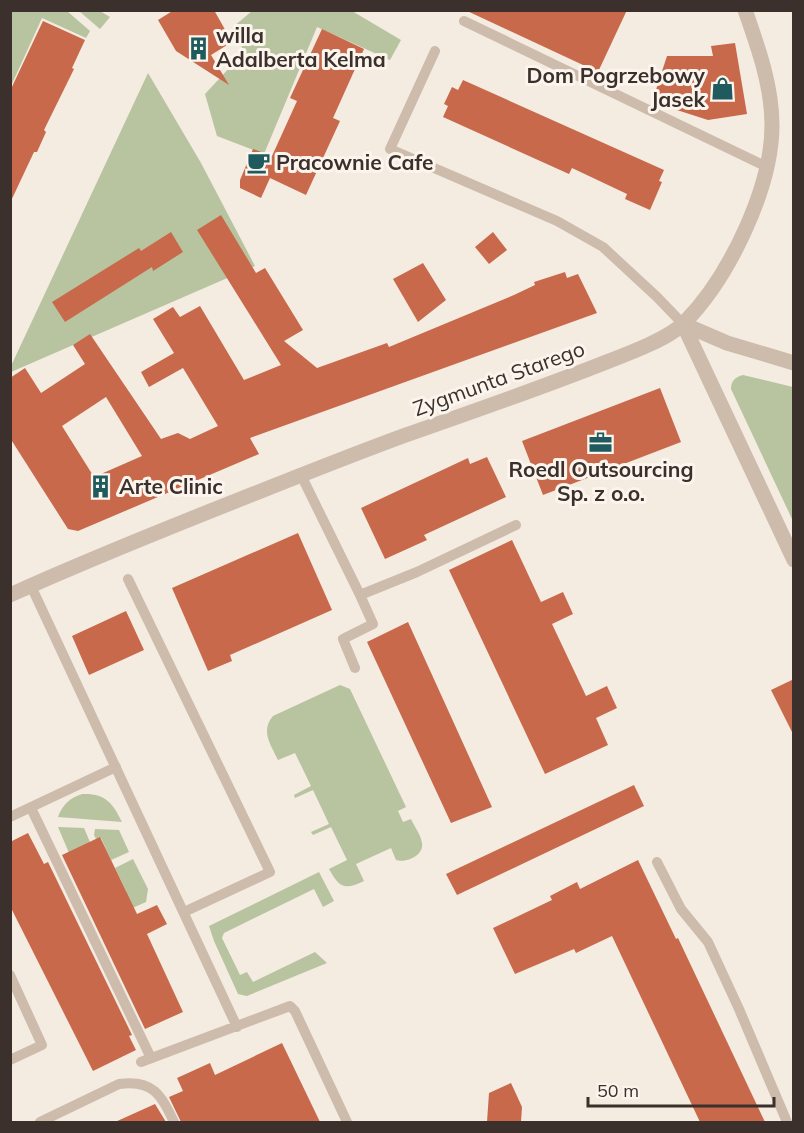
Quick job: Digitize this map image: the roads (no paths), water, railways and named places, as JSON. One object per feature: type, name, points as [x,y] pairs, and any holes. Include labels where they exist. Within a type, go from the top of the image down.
[{"type":"street","name":"Zygmunta Starego","points":[[10,596],[91,560],[300,475],[578,374],[636,350],[683,324],[709,292],[732,254],[752,212],[767,167],[772,125],[771,106],[761,60],[745,10]]},
{"type":"street","points":[[683,324],[727,343],[794,363]]},
{"type":"street","points":[[683,324],[794,560]]},
{"type":"lane","points":[[464,21],[767,167]]},
{"type":"lane","points":[[435,51],[390,149],[557,221],[603,247],[683,324]]},
{"type":"lane","points":[[300,475],[373,624],[343,639],[355,668]]},
{"type":"lane","points":[[360,595],[417,572],[516,525]]},
{"type":"lane","points":[[128,579],[270,872],[184,912]]},
{"type":"lane","points":[[31,586],[237,1027]]},
{"type":"lane","points":[[10,817],[116,767]]},
{"type":"lane","points":[[31,808],[146,1060],[290,1006],[295,1011],[347,1122]]},
{"type":"lane","points":[[657,862],[681,909],[708,942],[787,1122]]},
{"type":"lane","points":[[10,975],[42,1044],[10,1060]]},
{"type":"lane","points":[[40,1122],[119,1084],[130,1083],[145,1085],[162,1096],[174,1122]]},
{"type":"place","name":"willa Adalberta Kelma","points":[[198,48]]},
{"type":"place","name":"Dom Pogrzebowy Jasek","points":[[723,88]]},
{"type":"place","name":"Pracownie Cafe","points":[[258,163]]},
{"type":"place","name":"Roedl Outsourcing Sp. z o.o.","points":[[601,442]]},
{"type":"place","name":"Arte Clinic","points":[[101,487]]}]
